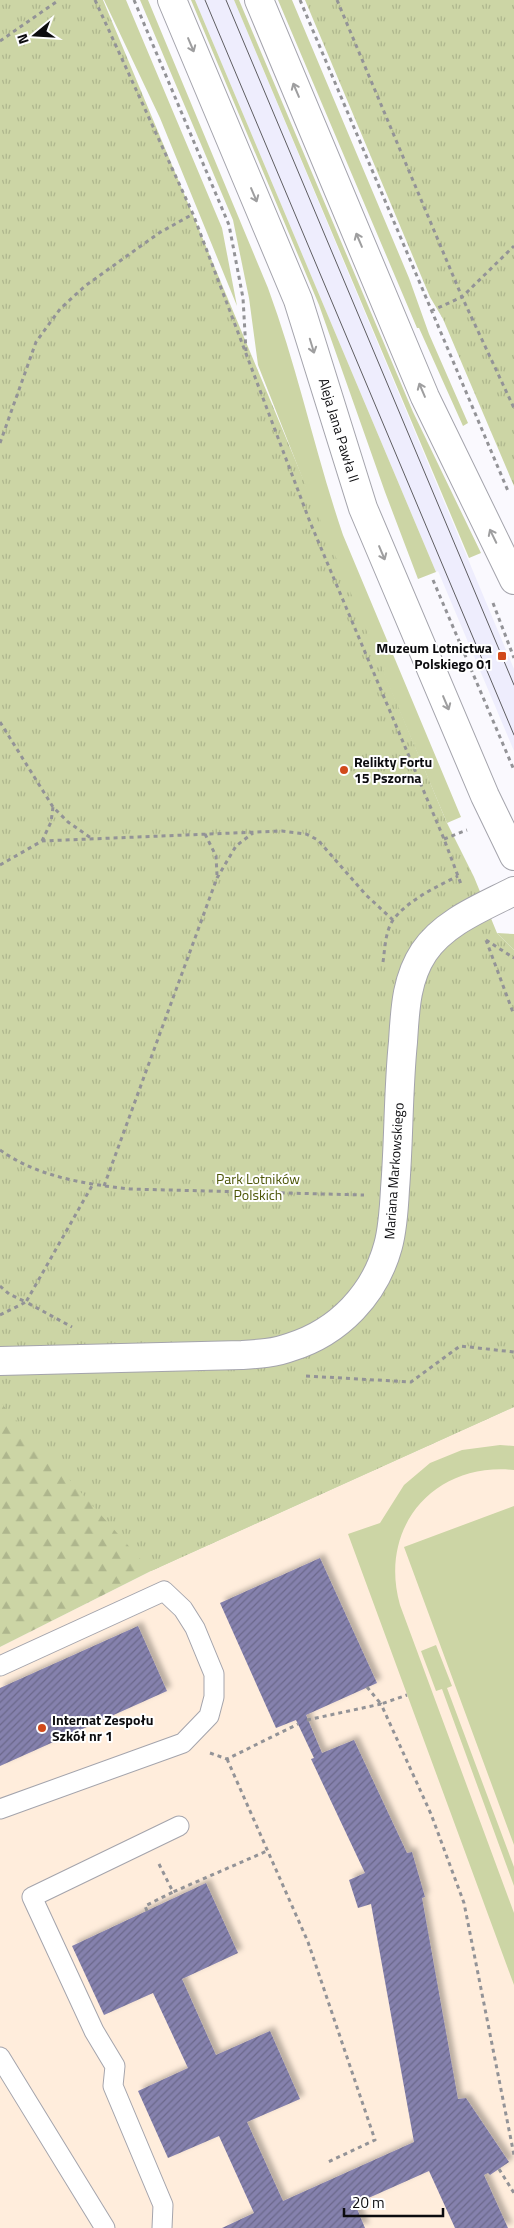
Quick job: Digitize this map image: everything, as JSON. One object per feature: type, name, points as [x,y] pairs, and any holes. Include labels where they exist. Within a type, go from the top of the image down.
[{"type":"main road","name":"Aleja Jana Pawła II","points":[[172,0],[298,300],[363,508],[485,796],[514,856]]},
{"type":"main road","points":[[259,0],[425,397],[514,580]]},
{"type":"main road","name":"Mariana Markowskiego","points":[[0,1361],[242,1356],[290,1348],[314,1338],[350,1313],[368,1291],[380,1269],[389,1245],[397,1169],[401,1062],[407,994],[415,967],[424,951],[446,929],[514,891]]},
{"type":"lane","points":[[0,1666],[164,1591],[183,1609],[195,1628],[214,1674],[214,1698],[209,1716],[183,1743],[0,1809]]},
{"type":"lane","points":[[162,2228],[163,2205],[112,2086],[115,2066],[94,2031],[32,1897],[179,1826]]},
{"type":"lane","points":[[0,2057],[105,2228]]},
{"type":"path","points":[[0,41],[59,0]]},
{"type":"path","points":[[95,0],[193,214],[310,522],[444,839],[461,885]]},
{"type":"path","points":[[134,0],[229,225],[243,298],[246,356]]},
{"type":"path","points":[[300,0],[510,496]]},
{"type":"path","points":[[337,0],[462,297],[514,408]]},
{"type":"path","points":[[0,443],[36,342],[60,310],[72,296],[92,280],[159,233],[193,214]]},
{"type":"path","points":[[431,311],[462,297],[514,246]]},
{"type":"path","points":[[433,580],[514,770]]},
{"type":"path","points":[[490,597],[514,658]]},
{"type":"path","points":[[0,722],[53,808],[68,822],[91,838]]},
{"type":"path","points":[[42,841],[50,822],[53,808]]},
{"type":"path","points":[[444,839],[469,828]]},
{"type":"path","points":[[0,865],[42,841],[296,832],[306,834],[318,840],[366,895],[393,920]]},
{"type":"path","points":[[104,1186],[217,878],[236,846],[253,833]]},
{"type":"path","points":[[205,834],[216,856],[217,878]]},
{"type":"path","points":[[382,967],[386,936],[393,920],[425,894],[458,876]]},
{"type":"path","points":[[514,958],[486,940],[514,1015]]},
{"type":"path","points":[[0,1150],[32,1168],[55,1176],[104,1186],[130,1189],[370,1195]]},
{"type":"path","points":[[0,1315],[26,1302],[94,1184]]},
{"type":"path","points":[[0,1286],[9,1294],[77,1328]]},
{"type":"path","points":[[367,1687],[381,1704],[431,1814],[464,1903],[514,2155]]},
{"type":"path","points":[[307,1720],[381,1704],[407,1695]]},
{"type":"path","points":[[183,1743],[227,1759],[298,1724]]},
{"type":"path","points":[[227,1759],[308,1942],[375,2140],[328,2162]]},
{"type":"path","points":[[148,1841],[173,1892]]},
{"type":"path","points":[[147,1911],[145,1906],[173,1892],[267,1851]]},
{"type":"path","points":[[499,2169],[514,2190]]},
{"type":"shaded area","points":[[195,0],[234,0],[514,669],[514,751],[438,571],[436,572]]},
{"type":"shaded area","points":[[514,1407],[514,2228],[0,2228],[0,1647],[151,1571]]},
{"type":"green space","name":"Park Lotników Polskich","points":[[0,0],[103,0],[447,823],[474,877],[497,933],[514,950],[514,1407],[151,1571],[0,1402]]},
{"type":"green space","points":[[104,0],[126,0],[222,228],[237,306],[160,118]]},
{"type":"green space","points":[[140,0],[148,0],[268,288],[279,319],[343,535],[461,817],[447,823],[318,518],[258,365],[249,298],[233,220]]},
{"type":"green space","points":[[191,0],[195,0],[436,572],[418,579],[319,305]]},
{"type":"green space","points":[[234,0],[239,0],[413,412],[481,553],[469,558]]},
{"type":"green space","points":[[278,0],[292,0],[409,278],[429,334],[468,423],[463,426],[419,328],[417,328]]},
{"type":"green space","points":[[305,0],[514,0],[514,486],[443,319],[430,297]]},
{"type":"green space","points":[[497,933],[514,934],[514,950]]},
{"type":"green space","points":[[0,1387],[514,1407],[151,1571],[0,1647]]},
{"type":"green space","points":[[500,1445],[514,1446],[514,1470],[485,1470],[459,1477],[437,1489],[419,1505],[405,1526],[397,1550],[395,1576],[400,1605],[514,1913],[514,1985],[348,1534],[380,1523],[404,1485],[430,1463],[462,1450]]},
{"type":"green space","points":[[514,1506],[514,1845],[404,1547]]},
{"type":"green space","points":[[436,1645],[452,1686],[447,1688],[514,1867],[514,1886],[442,1689],[436,1691],[421,1651]]},
{"type":"building","points":[[320,1558],[377,1683],[306,1715],[322,1753],[354,1740],[407,1853],[412,1852],[425,1897],[422,1898],[458,2099],[466,2098],[509,2162],[490,2175],[488,2173],[484,2175],[508,2228],[455,2228],[429,2171],[355,2204],[365,2228],[222,2228],[254,2213],[219,2136],[168,2158],[138,2091],[188,2068],[153,1993],[104,2015],[72,1946],[206,1883],[238,1953],[182,1979],[216,2055],[270,2031],[300,2099],[247,2122],[283,2201],[414,2142],[371,1904],[358,1908],[349,1880],[365,1873],[311,1759],[314,1758],[296,1720],[276,1728],[220,1603]]},
{"type":"building","name":"Internat Zespołu Szkół nr 1","points":[[138,1626],[167,1691],[0,1766],[0,1688]]},
{"type":"tram line","points":[[205,0],[514,735]]},
{"type":"tram line","points":[[226,0],[514,685]]},
{"type":"place","name":"Muzeum Lotnictwa Polskiego 01","points":[[502,656]]},
{"type":"place","name":"Relikty Fortu 15 Pszorna","points":[[344,770]]},
{"type":"place","name":"Internat Zespołu Szkół nr 1","points":[[42,1728]]}]
